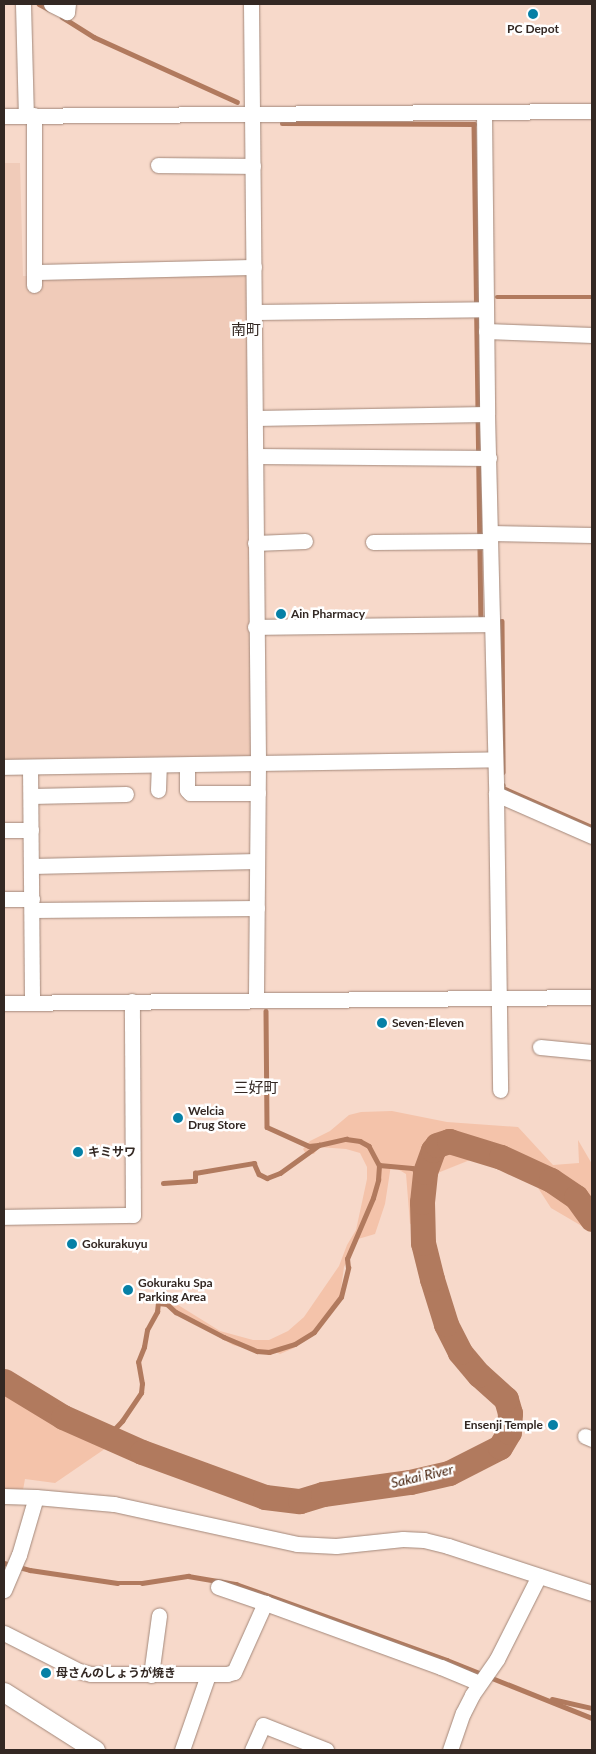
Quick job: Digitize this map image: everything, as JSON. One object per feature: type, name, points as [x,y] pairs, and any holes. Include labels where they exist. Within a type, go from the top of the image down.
[{"type":"main road","points":[[4,1692],[96,1750]]},
{"type":"street","points":[[23,4],[30,115],[34,279],[254,267]]},
{"type":"street","points":[[51,4],[68,8]]},
{"type":"street","points":[[251,4],[256,456],[255,627],[258,764],[256,1000]]},
{"type":"street","points":[[4,116],[592,111]]},
{"type":"street","points":[[484,112],[486,414],[489,458],[496,794],[497,997],[500,1090]]},
{"type":"street","points":[[158,165],[253,166]]},
{"type":"street","points":[[255,312],[486,309]]},
{"type":"street","points":[[486,331],[592,335]]},
{"type":"street","points":[[255,418],[486,414]]},
{"type":"street","points":[[256,456],[489,458]]},
{"type":"street","points":[[374,542],[490,537],[592,536]]},
{"type":"street","points":[[255,543],[305,541]]},
{"type":"street","points":[[255,627],[492,624]]},
{"type":"street","points":[[4,767],[495,759]]},
{"type":"street","points":[[158,790],[159,765]]},
{"type":"street","points":[[187,765],[186,790],[190,793],[258,793]]},
{"type":"street","points":[[30,767],[32,1003]]},
{"type":"street","points":[[30,796],[126,794]]},
{"type":"street","points":[[496,794],[592,836]]},
{"type":"street","points":[[4,830],[31,830]]},
{"type":"street","points":[[32,866],[257,861]]},
{"type":"street","points":[[4,899],[32,904],[257,908]]},
{"type":"street","points":[[4,1003],[592,997]]},
{"type":"street","points":[[4,1217],[133,1215],[132,1001]]},
{"type":"street","points":[[540,1047],[592,1052]]},
{"type":"street","points":[[4,1496],[114,1504],[297,1544],[336,1546],[403,1539],[424,1540],[592,1593]]},
{"type":"street","points":[[4,1590],[14,1566],[36,1497]]},
{"type":"street","points":[[450,1750],[463,1713],[506,1642],[539,1576]]},
{"type":"street","points":[[218,1587],[441,1667],[484,1678]]},
{"type":"street","points":[[4,1633],[79,1671],[91,1674],[208,1675],[234,1672],[266,1603]]},
{"type":"street","points":[[151,1675],[159,1616]]},
{"type":"street","points":[[182,1750],[208,1675]]},
{"type":"street","points":[[252,1750],[264,1725],[326,1750]]},
{"type":"shaded area","points":[[4,163],[20,163],[23,276],[248,272],[253,756],[4,764]]},
{"type":"shaded area","points":[[392,1111],[447,1122],[518,1127],[553,1165],[579,1163],[578,1140],[592,1164],[592,1232],[551,1208],[531,1177],[470,1160],[435,1174],[424,1221],[410,1224],[406,1174],[391,1165],[385,1204],[375,1234],[358,1239],[352,1248],[351,1255],[344,1267],[339,1303],[326,1314],[313,1332],[294,1348],[280,1354],[276,1352],[266,1354],[233,1345],[161,1304],[158,1297],[162,1295],[220,1331],[253,1340],[269,1340],[288,1331],[304,1317],[339,1266],[347,1245],[356,1230],[367,1179],[367,1167],[360,1153],[346,1149],[319,1147],[314,1154],[306,1154],[303,1149],[310,1141],[330,1131],[349,1115],[361,1112]]},
{"type":"shaded area","points":[[4,1390],[109,1446],[55,1483],[25,1479],[23,1490],[4,1499]]},
{"type":"waterway","points":[[39,4],[49,9]]},
{"type":"waterway","points":[[62,17],[94,37],[237,102]]},
{"type":"waterway","points":[[282,123],[474,124],[481,615]]},
{"type":"waterway","points":[[497,297],[592,297]]},
{"type":"waterway","points":[[502,621],[503,772]]},
{"type":"waterway","points":[[503,785],[503,788],[592,827]]},
{"type":"waterway","points":[[266,1011],[267,1127],[309,1146],[318,1145]]},
{"type":"waterway","points":[[163,1183],[195,1181],[195,1173],[254,1163],[259,1174],[267,1178],[280,1173],[319,1145],[346,1139],[360,1141],[369,1146],[379,1165]]},
{"type":"waterway","name":"Sakai River","points":[[4,1381],[63,1417],[142,1452],[265,1497],[300,1501],[323,1494],[410,1482],[449,1473],[500,1447],[509,1432],[510,1413],[506,1399],[479,1375],[460,1352],[446,1324],[432,1279],[423,1243],[422,1202],[425,1172],[433,1150],[437,1145],[449,1141],[501,1157],[551,1180],[576,1197],[592,1219]]},
{"type":"waterway","points":[[108,1436],[122,1421],[141,1393],[142,1384],[138,1362],[144,1347],[147,1330],[157,1312],[158,1303],[167,1304],[176,1312],[224,1337],[257,1351],[269,1352],[295,1344],[314,1332],[341,1297],[348,1268],[347,1259],[373,1198],[378,1180],[379,1165],[412,1168],[425,1172]]},
{"type":"waterway","points":[[4,1563],[30,1570],[117,1583],[142,1583],[188,1576],[236,1584],[447,1660],[592,1718]]},
{"type":"waterway","points":[[552,1699],[592,1708]]},
{"type":"place","name":"PC Depot","points":[[533,14]]},
{"type":"place","name":"Ain Pharmacy","points":[[281,614]]},
{"type":"place","name":"Seven-Eleven","points":[[382,1023]]},
{"type":"place","name":"Welcia Drug Store","points":[[178,1118]]},
{"type":"place","name":"キミサワ","points":[[78,1152]]},
{"type":"place","name":"Gokurakuyu","points":[[72,1244]]},
{"type":"place","name":"Gokuraku Spa Parking Area","points":[[128,1290]]},
{"type":"place","name":"Ensenji Temple","points":[[553,1425]]},
{"type":"place","name":"母さんのしょうが焼き","points":[[46,1673]]},
{"type":"district","name":"南町","points":[[246,330]]},
{"type":"district","name":"三好町","points":[[256,1088]]}]
